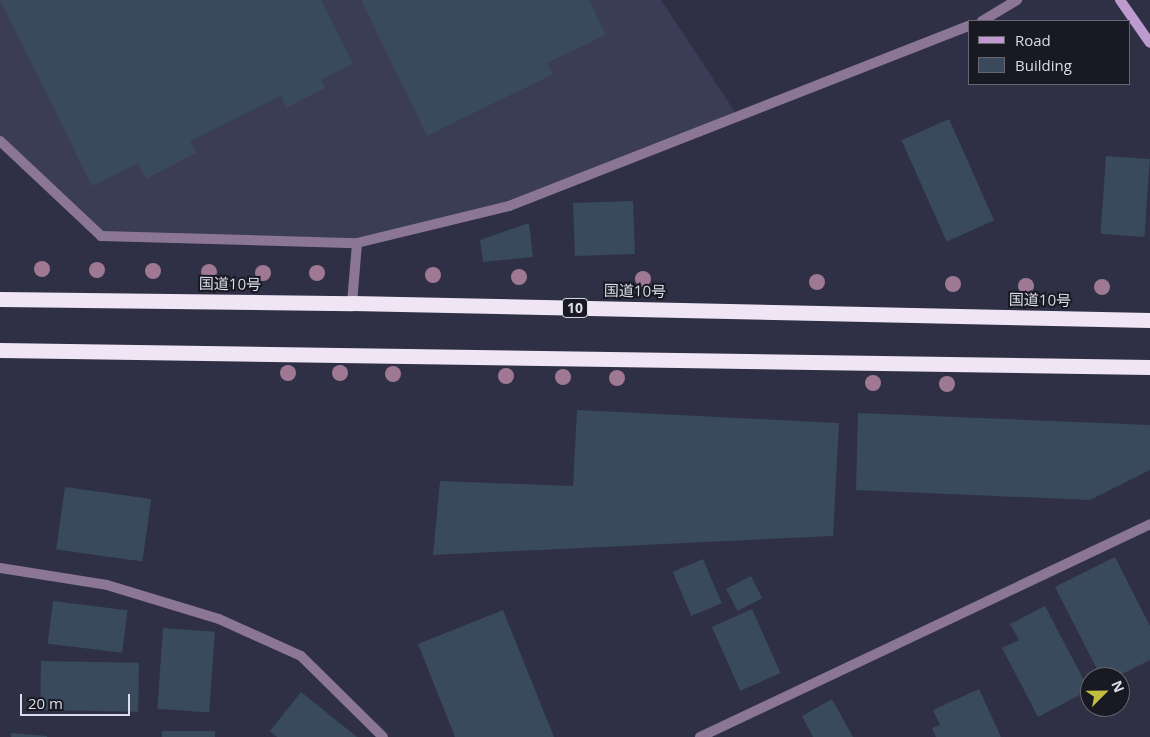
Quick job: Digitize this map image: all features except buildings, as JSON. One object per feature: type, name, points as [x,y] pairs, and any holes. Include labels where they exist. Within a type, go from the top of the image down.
[{"type":"highway","name":"国道10号","points":[[0,299],[352,303],[1150,320]]},
{"type":"highway","points":[[0,350],[1150,367]]},
{"type":"street","points":[[984,20],[1017,0]]},
{"type":"street","points":[[1120,0],[1150,43]]},
{"type":"street","points":[[0,142],[100,236],[357,243],[509,206],[739,118],[968,26]]},
{"type":"street","points":[[352,303],[357,243]]},
{"type":"street","points":[[700,737],[1150,524]]},
{"type":"street","points":[[0,568],[107,585],[219,619],[301,656],[383,737]]},
{"type":"shaded area","points":[[0,0],[661,0],[739,118],[509,206],[357,243],[101,236],[0,141]]}]
